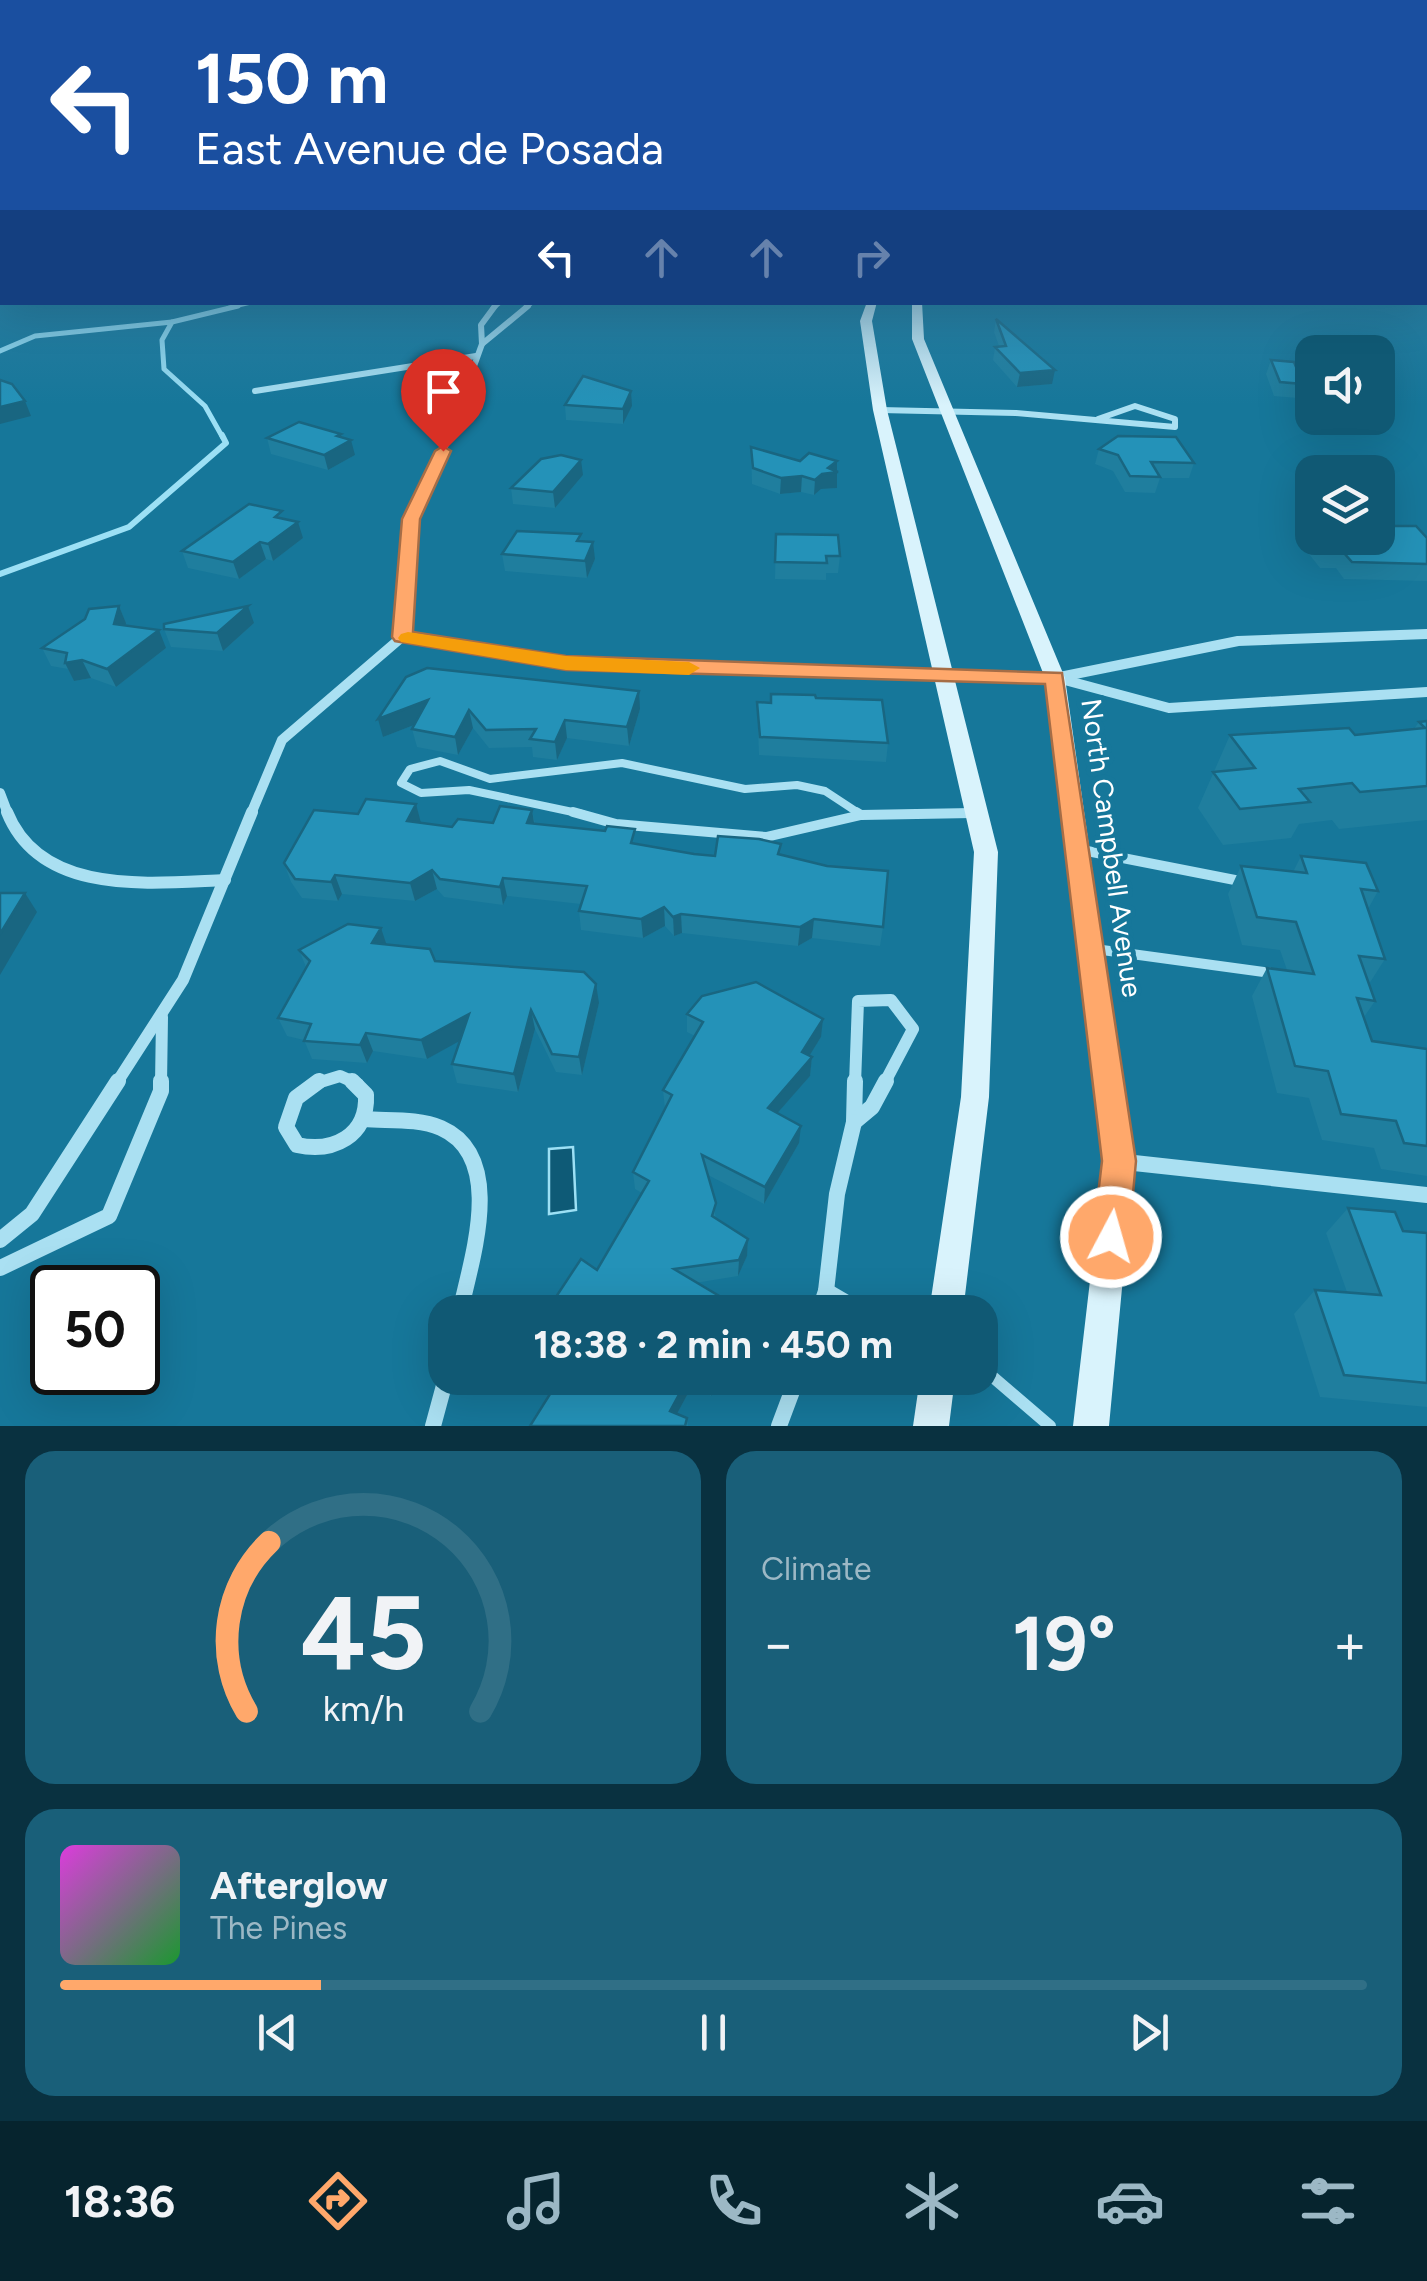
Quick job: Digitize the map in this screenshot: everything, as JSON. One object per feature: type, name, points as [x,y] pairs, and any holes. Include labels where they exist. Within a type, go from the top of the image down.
[{"type":"main road","points":[[871,305],[866,321],[880,410],[986,852],[975,1097],[948,1295]]},
{"type":"main road","name":"North Campbell Avenue","points":[[917,305],[918,339],[1055,678],[1119,1161],[1091,1426]]},
{"type":"main road","points":[[931,1426],[936,1395]]},
{"type":"street","points":[[482,344],[479,336],[483,318],[497,305]]},
{"type":"street","points":[[19,1258],[5,1236],[32,1214],[183,980],[282,740],[402,637],[411,519],[440,462],[482,344],[528,305]]},
{"type":"street","points":[[254,392],[476,356]]},
{"type":"street","points":[[880,410],[1098,419],[1153,428],[1174,427],[1175,418],[1135,406],[1098,419]]},
{"type":"street","points":[[402,637],[566,663],[1055,678],[1238,640],[1427,634]]},
{"type":"street","points":[[1055,678],[1169,708],[1427,692]]},
{"type":"street","points":[[0,794],[19,836],[53,864],[117,884],[225,880]]},
{"type":"street","points":[[825,1295],[837,1194],[854,1122],[858,1001],[890,1000],[914,1029],[872,1107],[854,1122]]},
{"type":"street","points":[[0,1268],[109,1216],[161,1091],[162,1016]]},
{"type":"street","points":[[327,1078],[353,1079],[362,1085],[368,1107],[364,1119],[346,1140],[320,1150],[297,1145],[286,1126],[292,1102],[313,1083],[327,1078]]},
{"type":"street","points":[[364,1119],[443,1128],[463,1143],[478,1174],[481,1196],[463,1295]]},
{"type":"street","points":[[1119,1161],[1427,1195]]},
{"type":"street","points":[[826,1291],[833,1295]]},
{"type":"street","points":[[433,1426],[441,1395]]},
{"type":"street","points":[[779,1426],[791,1395]]},
{"type":"lane","points":[[861,815],[825,791],[797,785],[745,789],[622,762],[490,779],[440,761],[410,769],[401,784],[421,793],[469,790],[542,802],[616,824],[766,837],[861,815],[977,813]]},
{"type":"lane","points":[[1077,849],[1251,884]]},
{"type":"lane","points":[[1091,948],[1271,974]]},
{"type":"lane","points":[[998,1381],[1050,1426]]},
{"type":"water","points":[[573,1147],[576,1210],[549,1214],[549,1149]]},
{"type":"building","points":[[996,319],[1055,370],[1020,373],[995,347],[1006,346]]},
{"type":"building","points":[[1271,360],[1294,362],[1295,383],[1280,382]]},
{"type":"building","points":[[583,376],[631,391],[623,409],[565,405]]},
{"type":"building","points":[[0,380],[12,384],[25,401],[0,407]]},
{"type":"building","points":[[299,422],[351,440],[324,455],[267,438]]},
{"type":"building","points":[[1118,436],[1176,437],[1194,463],[1151,462],[1160,477],[1130,476],[1118,455],[1099,449]]},
{"type":"building","points":[[751,447],[800,461],[809,453],[837,461],[828,468],[838,472],[822,474],[815,480],[802,476],[781,478],[753,468]]},
{"type":"building","points":[[561,455],[581,460],[553,492],[511,488],[541,459]]},
{"type":"building","points":[[249,504],[282,511],[275,517],[298,522],[268,544],[260,542],[233,562],[182,551]]},
{"type":"building","points":[[1395,526],[1416,526],[1427,538],[1427,564],[1352,562],[1346,555],[1395,555]]},
{"type":"building","points":[[517,531],[581,534],[577,541],[593,542],[585,561],[502,554]]},
{"type":"building","points":[[776,534],[838,535],[840,556],[826,556],[827,563],[775,562]]},
{"type":"building","points":[[119,606],[114,624],[159,630],[107,669],[82,660],[65,663],[67,653],[42,648],[85,619],[89,609]]},
{"type":"building","points":[[248,606],[217,633],[164,629],[164,624]]},
{"type":"building","points":[[427,668],[639,691],[627,727],[565,720],[555,742],[530,739],[536,729],[486,730],[469,710],[455,737],[412,729],[428,700],[378,719],[406,677]]},
{"type":"building","points":[[771,694],[882,700],[888,743],[760,737],[757,702],[771,703]]},
{"type":"building","points":[[1427,721],[1427,786],[1360,792],[1352,783],[1299,789],[1310,802],[1240,809],[1213,772],[1255,768],[1230,735],[1349,728],[1355,735],[1425,728],[1419,722]]},
{"type":"building","points":[[366,799],[416,804],[407,821],[452,827],[458,819],[493,823],[500,806],[532,810],[527,823],[605,831],[607,826],[635,829],[631,843],[694,854],[715,856],[718,836],[781,844],[778,854],[827,866],[888,871],[883,927],[814,919],[800,927],[681,914],[673,917],[664,907],[641,919],[579,911],[587,886],[503,878],[500,887],[440,879],[432,870],[410,883],[335,875],[331,882],[295,879],[284,863],[314,810],[358,814]]},
{"type":"building","points":[[1301,856],[1366,863],[1378,891],[1361,889],[1385,959],[1359,956],[1375,1001],[1357,998],[1372,1041],[1427,1049],[1427,1146],[1404,1143],[1396,1121],[1341,1114],[1328,1071],[1295,1066],[1267,968],[1314,974],[1296,922],[1257,917],[1241,866],[1307,873]]},
{"type":"building","points":[[0,893],[25,893],[0,934]]},
{"type":"building","points":[[348,924],[381,928],[372,943],[430,949],[435,961],[584,972],[596,984],[579,1057],[552,1054],[531,1010],[514,1074],[452,1064],[469,1014],[421,1040],[366,1033],[360,1045],[304,1041],[311,1024],[278,1018],[310,961],[299,950]]},
{"type":"building","points":[[756,982],[823,1019],[802,1052],[812,1057],[768,1108],[801,1126],[765,1187],[702,1155],[716,1203],[712,1216],[748,1239],[739,1260],[674,1269],[718,1295],[557,1295],[581,1259],[597,1270],[649,1181],[633,1172],[672,1095],[663,1090],[703,1022],[687,1014],[702,996]]},
{"type":"building","points":[[1348,1208],[1395,1212],[1403,1231],[1427,1233],[1427,1383],[1344,1375],[1315,1290],[1381,1295]]},
{"type":"building","points":[[549,1395],[679,1395],[670,1411],[687,1418],[685,1426],[530,1426]]},
{"type":"waterway","points":[[228,308],[240,305]]},
{"type":"waterway","points":[[172,322],[238,306]]},
{"type":"waterway","points":[[0,351],[35,336],[172,322]]},
{"type":"waterway","points":[[172,322],[162,340],[164,369],[205,406],[223,438]]},
{"type":"waterway","points":[[0,574],[129,527],[226,443],[222,435]]},
{"type":"slow traffic","points":[[408,638],[566,663],[689,668]]},
{"type":"route","points":[[443,451],[411,519],[402,637],[566,663],[1055,678],[1119,1161],[1111,1237]]}]
